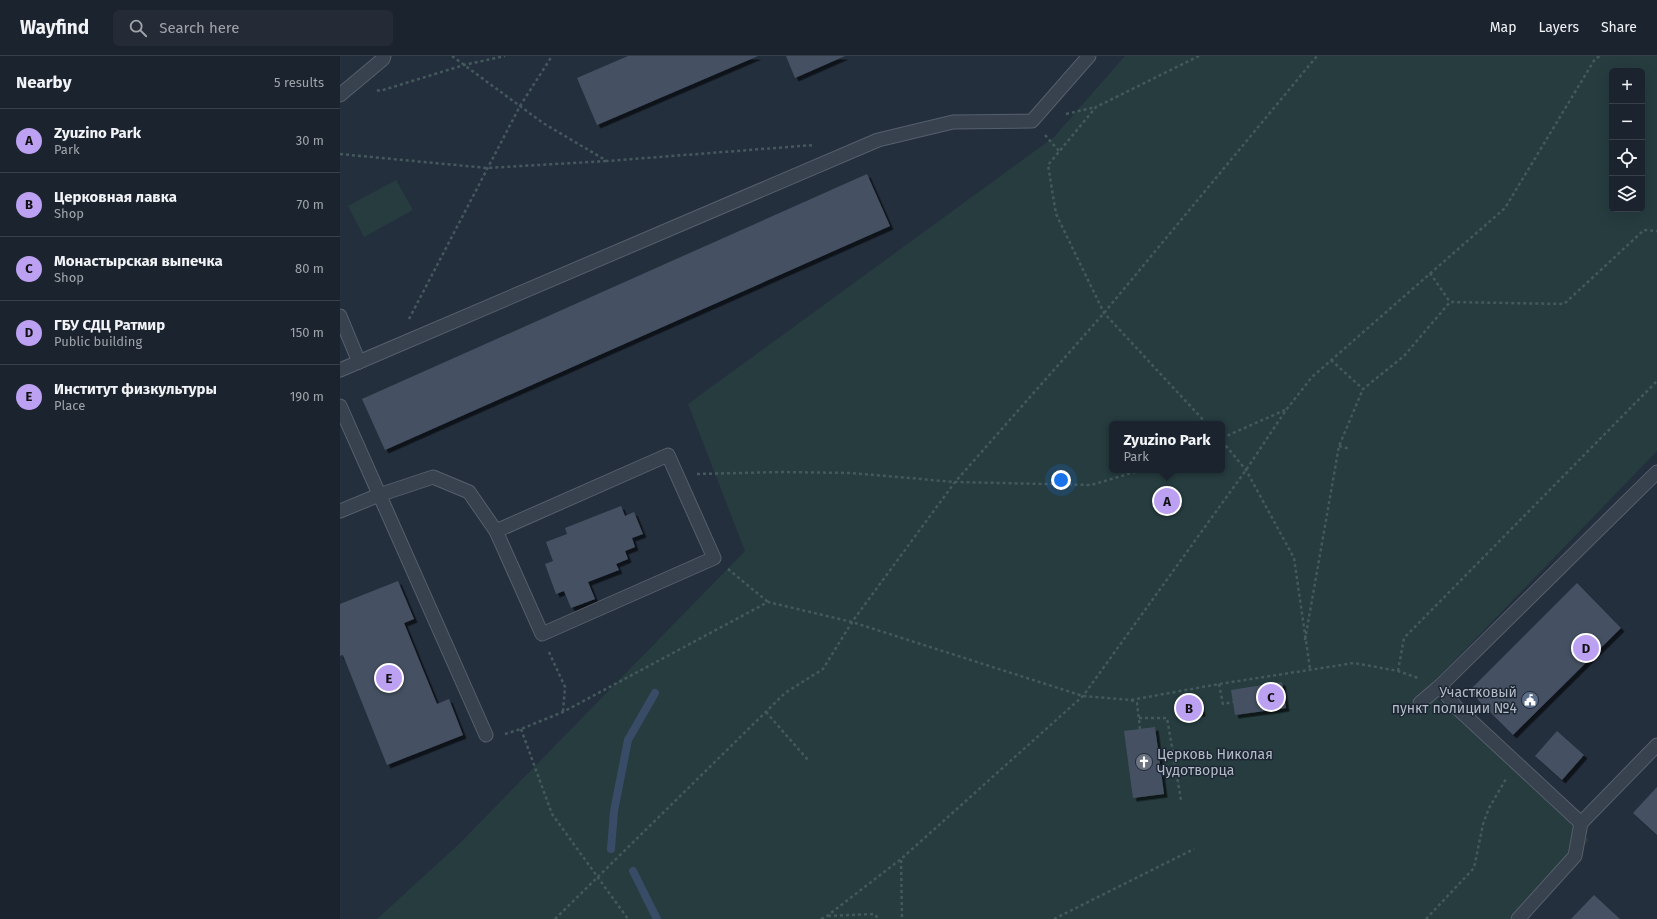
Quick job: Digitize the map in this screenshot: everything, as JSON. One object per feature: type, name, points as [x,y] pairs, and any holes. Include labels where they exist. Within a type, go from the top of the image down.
[{"type":"lane","points":[[340,95],[358,82],[383,59],[384,56]]},
{"type":"lane","points":[[340,370],[878,140],[953,122],[1032,121],[1089,56]]},
{"type":"lane","points":[[340,316],[359,362]]},
{"type":"lane","points":[[340,406],[486,735]]},
{"type":"lane","points":[[340,510],[433,477],[469,492],[496,531],[542,634],[714,558],[668,455],[496,531]]},
{"type":"lane","points":[[1420,703],[1440,686],[1657,472]]},
{"type":"lane","points":[[1440,686],[1455,706],[1581,823]]},
{"type":"lane","points":[[1518,919],[1575,856],[1581,823],[1657,745]]},
{"type":"path","points":[[452,56],[543,123],[607,161]]},
{"type":"path","points":[[358,82],[380,92],[464,65],[505,56]]},
{"type":"path","points":[[395,346],[520,106],[552,56]]},
{"type":"path","points":[[1199,56],[1096,107],[1048,165],[1056,214],[1104,314],[1204,421]]},
{"type":"path","points":[[555,919],[785,694],[823,669],[852,622],[955,482],[1104,314],[1317,56]]},
{"type":"path","points":[[821,919],[901,859],[1083,696],[1246,470],[1286,410],[1312,377],[1505,208],[1595,59],[1600,56]]},
{"type":"path","points":[[340,154],[488,168],[607,161],[822,144]]},
{"type":"path","points":[[1450,302],[1564,304],[1644,230],[1657,231]]},
{"type":"path","points":[[1430,273],[1450,302]]},
{"type":"path","points":[[1305,640],[1339,446],[1364,389],[1404,356],[1450,302]]},
{"type":"path","points":[[1331,360],[1364,389]]},
{"type":"path","points":[[1398,671],[1404,638],[1657,381]]},
{"type":"path","points":[[1225,438],[1286,410]]},
{"type":"path","points":[[1225,443],[1246,470],[1294,558],[1310,669]]},
{"type":"path","points":[[1339,446],[1350,449]]},
{"type":"path","points":[[677,475],[851,472],[955,482],[1091,485],[1132,473]]},
{"type":"path","points":[[714,558],[768,602],[852,622],[1083,696],[1131,700],[1219,684],[1354,663],[1398,671],[1440,686]]},
{"type":"path","points":[[628,919],[552,814],[521,729],[563,712],[768,602]]},
{"type":"path","points":[[542,634],[565,687],[563,712]]},
{"type":"path","points":[[1219,684],[1222,704],[1233,702]]},
{"type":"path","points":[[1131,700],[1137,703],[1140,729]]},
{"type":"path","points":[[766,712],[808,760]]},
{"type":"path","points":[[1139,718],[1167,718],[1181,800]]},
{"type":"path","points":[[1426,919],[1474,868],[1483,824],[1489,808],[1507,777]]},
{"type":"path","points":[[1054,919],[1194,849]]},
{"type":"path","points":[[901,859],[902,919]]},
{"type":"path","points":[[827,916],[874,914],[879,919]]},
{"type":"green space","points":[[1125,56],[1657,56],[1657,451],[1427,689],[1589,840],[1517,919],[377,919],[459,844],[745,551],[688,404],[1054,137]]},
{"type":"green space","points":[[396,180],[413,210],[364,237],[348,206]]},
{"type":"building","points":[[628,56],[758,56],[597,125],[577,78]]},
{"type":"building","points":[[786,56],[845,56],[795,78]]},
{"type":"building","points":[[867,174],[890,226],[385,450],[362,399]]},
{"type":"building","points":[[621,506],[625,516],[634,512],[643,534],[632,538],[635,547],[625,551],[628,559],[616,564],[619,570],[588,582],[595,599],[571,608],[564,591],[556,594],[545,564],[553,561],[546,542],[567,534],[565,528]]},
{"type":"building","points":[[398,581],[414,619],[404,623],[437,704],[449,699],[463,735],[387,765],[343,655],[340,656],[340,604]]},
{"type":"building","points":[[1577,583],[1621,628],[1513,735],[1469,691]]},
{"type":"building","points":[[1282,682],[1286,708],[1235,715],[1231,690]]},
{"type":"building","points":[[1200,700],[1202,713],[1177,716],[1176,703]]},
{"type":"building","name":"Церковь Николая Чудотворца","points":[[1155,727],[1164,794],[1133,798],[1124,731]]},
{"type":"building","points":[[1557,731],[1584,755],[1562,780],[1535,756]]},
{"type":"building","points":[[1657,787],[1657,835],[1633,813]]},
{"type":"building","points":[[1594,895],[1620,919],[1571,919]]},
{"type":"waterway","points":[[611,849],[614,811],[628,740],[655,693]]},
{"type":"waterway","points":[[633,871],[657,919]]},
{"type":"place","name":"Zyuzino Park","points":[[1167,501]]},
{"type":"place","name":"ГБУ СДЦ Ратмир","points":[[1586,648]]},
{"type":"place","name":"Институт физкультуры","points":[[389,678]]},
{"type":"place","name":"Монастырская выпечка","points":[[1271,697]]},
{"type":"place","name":"Участковый пункт полиции №4","points":[[1530,700]]},
{"type":"place","name":"Церковная лавка","points":[[1189,708]]},
{"type":"place","name":"Церковь Николая Чудотворца","points":[[1144,762]]}]
